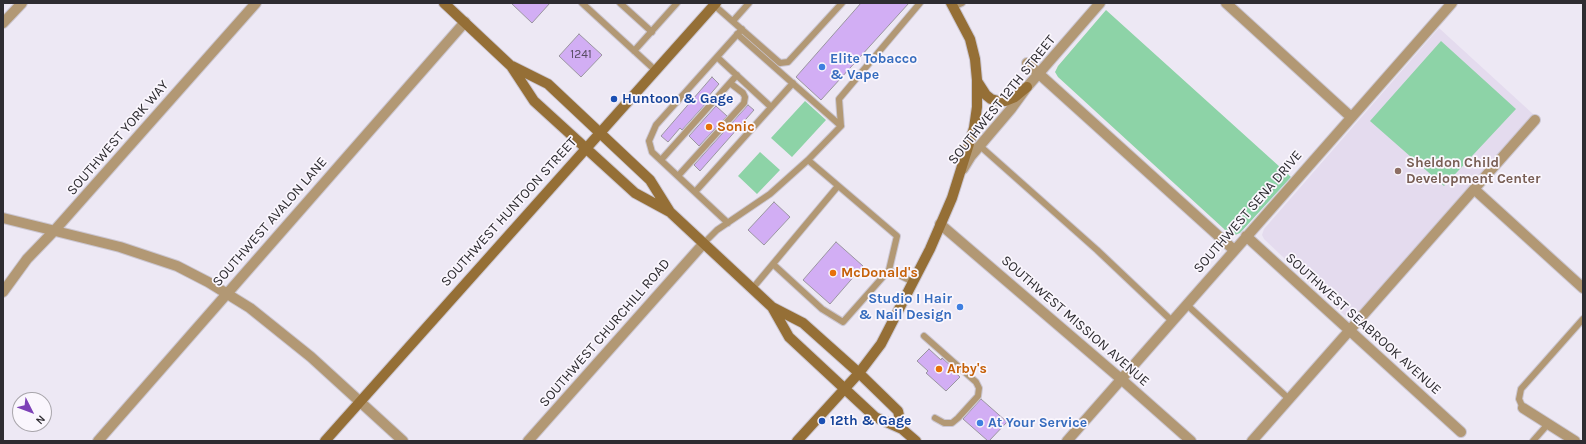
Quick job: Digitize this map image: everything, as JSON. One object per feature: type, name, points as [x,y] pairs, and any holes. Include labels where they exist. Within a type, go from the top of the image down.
[{"type":"main road","points":[[444,3],[511,66],[534,101],[635,193],[670,212],[772,307],[803,322],[859,373],[898,411],[902,429]]},
{"type":"main road","name":"SOUTHWEST HUNTOON STREET","points":[[324,441],[715,4]]},
{"type":"main road","points":[[955,4],[970,39],[976,59],[977,80],[977,107],[974,128],[959,174]]},
{"type":"main road","points":[[511,66],[548,84],[650,180],[670,212]]},
{"type":"main road","points":[[977,80],[986,95],[991,99],[998,101],[1005,101],[1016,97],[1027,87]]},
{"type":"main road","name":"SOUTHWEST 12TH STREET","points":[[797,441],[859,373],[881,344],[930,249],[952,198],[959,174]]},
{"type":"main road","points":[[772,307],[789,337],[875,417],[902,429],[916,441]]},
{"type":"street","points":[[3,23],[22,3]]},
{"type":"street","name":"SOUTHWEST YORK WAY","points":[[3,292],[27,259],[54,231],[256,3]]},
{"type":"street","name":"SOUTHWEST 12TH STREET","points":[[959,174],[1027,87],[1100,3]]},
{"type":"street","name":"SOUTHWEST SENA DRIVE","points":[[1067,441],[1452,3]]},
{"type":"street","points":[[1229,4],[1351,117]]},
{"type":"street","name":"SOUTHWEST AVALON LANE","points":[[98,441],[465,22]]},
{"type":"street","points":[[1027,63],[1234,250]]},
{"type":"street","points":[[1252,441],[1535,120]]},
{"type":"street","points":[[1474,188],[1583,288]]},
{"type":"street","points":[[3,218],[120,247],[177,266],[227,293],[256,313],[311,357],[403,441]]},
{"type":"street","name":"SOUTHWEST MISSION AVENUE","points":[[940,224],[1121,379],[1190,441]]},
{"type":"street","name":"SOUTHWEST SEABROOK AVENUE","points":[[1246,236],[1461,432]]},
{"type":"street","name":"SOUTHWEST CHURCHILL ROAD","points":[[528,441],[704,243]]},
{"type":"street","points":[[1523,408],[1575,441]]},
{"type":"lane","points":[[582,3],[655,70]]},
{"type":"lane","points":[[620,3],[652,32]]},
{"type":"lane","points":[[634,51],[677,3]]},
{"type":"lane","points":[[733,21],[750,3]]},
{"type":"lane","points":[[715,4],[780,62],[788,62],[842,3]]},
{"type":"lane","points":[[704,243],[717,230],[770,194],[808,160],[841,126],[839,99],[920,3]]},
{"type":"lane","points":[[728,223],[652,152],[650,141],[656,125],[742,29]]},
{"type":"lane","points":[[737,34],[841,126]]},
{"type":"lane","points":[[717,57],[771,107]]},
{"type":"lane","points":[[661,160],[737,75]]},
{"type":"lane","points":[[678,176],[744,102],[745,97],[730,83]]},
{"type":"lane","points":[[695,192],[793,83]]},
{"type":"lane","points":[[980,146],[1097,250],[1172,321]]},
{"type":"lane","points":[[774,265],[822,309],[843,322],[890,270],[897,236],[808,160]]},
{"type":"lane","points":[[752,289],[774,265],[838,186]]},
{"type":"lane","points":[[890,270],[913,282]]},
{"type":"lane","points":[[1186,304],[1289,399]]},
{"type":"lane","points":[[1523,408],[1519,399],[1521,389],[1583,319]]},
{"type":"lane","points":[[924,336],[976,382],[979,388],[978,396],[952,423],[944,422],[935,418]]},
{"type":"lane","points":[[1532,441],[1548,424]]},
{"type":"shaded area","name":"Sheldon Child Development Center","points":[[1439,28],[1533,114],[1356,315],[1351,318],[1344,315],[1264,239],[1262,235],[1264,229]]},
{"type":"green space","points":[[1106,10],[1291,177],[1240,233],[1235,235],[1229,234],[1058,77],[1055,72],[1058,66]]},
{"type":"green space","points":[[1441,41],[1516,109],[1444,186],[1370,121]]},
{"type":"green space","points":[[805,101],[826,120],[792,157],[771,138]]},
{"type":"green space","points":[[760,152],[780,170],[757,194],[738,176]]},
{"type":"building","points":[[511,3],[550,3],[532,23]]},
{"type":"building","points":[[861,3],[909,3],[821,100],[796,77]]},
{"type":"building","points":[[579,34],[602,55],[581,77],[559,56]]},
{"type":"building","points":[[712,77],[719,84],[707,98],[709,100],[682,130],[680,128],[668,142],[661,136]]},
{"type":"building","points":[[748,105],[754,110],[700,171],[694,165]]},
{"type":"building","name":"Sonic","points":[[716,106],[727,116],[699,146],[689,136]]},
{"type":"building","points":[[774,202],[790,217],[764,245],[748,230]]},
{"type":"building","name":"McDonald's","points":[[836,242],[863,266],[830,304],[803,280]]},
{"type":"building","name":"Arby's","points":[[929,349],[941,360],[942,358],[951,366],[949,367],[960,377],[946,391],[926,373],[928,371],[917,361]]},
{"type":"building","points":[[981,399],[1007,422],[989,441],[963,419]]},
{"type":"place","name":"Elite Tobacco & Vape","points":[[822,67]]},
{"type":"place","name":"Huntoon & Gage","points":[[614,99]]},
{"type":"place","name":"Sonic","points":[[709,127]]},
{"type":"place","name":"Sheldon Child Development Center","points":[[1398,171]]},
{"type":"place","name":"McDonald's","points":[[833,273]]},
{"type":"place","name":"Studio I Hair & Nail Design","points":[[960,307]]},
{"type":"place","name":"Arby's","points":[[939,369]]},
{"type":"place","name":"12th & Gage","points":[[822,421]]},
{"type":"place","name":"At Your Service","points":[[980,423]]}]
